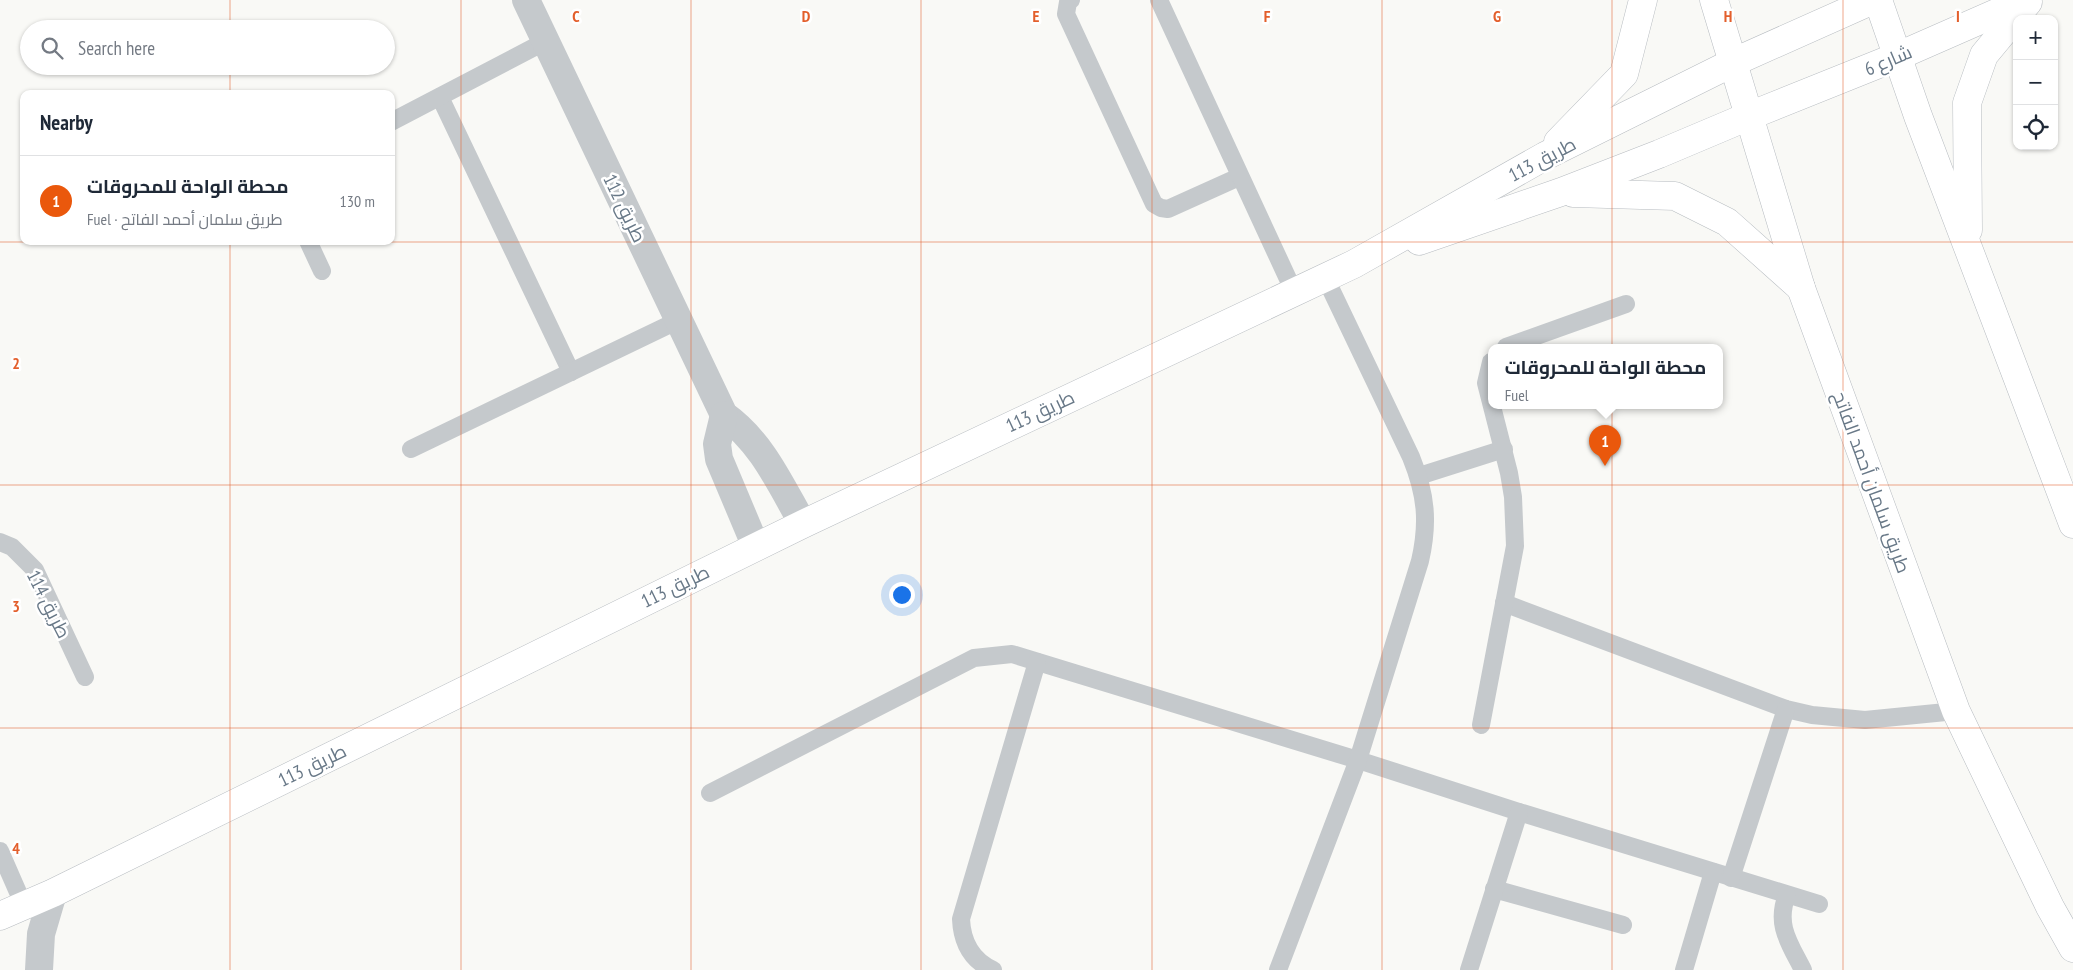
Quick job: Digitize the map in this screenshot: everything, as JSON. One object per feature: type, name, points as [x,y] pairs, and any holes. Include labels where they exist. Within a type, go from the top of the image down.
[{"type":"street","name":"طريق 112","points":[[526,0],[724,415],[746,432],[755,442],[802,524]]},
{"type":"street","points":[[1643,0],[1624,74],[1545,156],[1561,192],[1675,196],[1728,222],[1801,288]]},
{"type":"street","name":"طريق سلمان أحمد الفاتح","points":[[1714,0],[1801,288],[1956,711],[2050,907],[2073,948]]},
{"type":"street","points":[[1734,62],[1873,0]]},
{"type":"street","points":[[1878,0],[1896,57],[2073,524]]},
{"type":"street","name":"شارع 6","points":[[1749,116],[1896,57],[2026,0]]},
{"type":"street","points":[[1969,251],[1967,103],[1984,56],[2030,0]]},
{"type":"street","name":"طريق 113","points":[[12,911],[53,893],[802,524],[1354,264],[1545,156],[1734,62]]},
{"type":"street","name":"طريق 113","points":[[1354,264],[1561,192],[1749,116]]},
{"type":"street","points":[[724,415],[718,444],[719,459],[756,547]]},
{"type":"street","points":[[39,970],[41,934],[53,893]]},
{"type":"lane","points":[[1070,0],[1066,14],[1154,204],[1168,209],[1239,177]]},
{"type":"lane","points":[[1159,0],[1239,177],[1294,292]]},
{"type":"lane","points":[[395,120],[546,41]]},
{"type":"lane","points":[[440,97],[571,372]]},
{"type":"lane","points":[[310,245],[322,272]]},
{"type":"lane","points":[[1278,970],[1358,760],[1425,541],[1425,505],[1419,476],[1324,278]]},
{"type":"lane","points":[[1514,344],[1626,304]]},
{"type":"lane","points":[[410,449],[679,320]]},
{"type":"lane","points":[[1488,369],[1486,383],[1488,390]]},
{"type":"lane","points":[[1482,725],[1515,546],[1513,497],[1504,449],[1493,409]]},
{"type":"lane","points":[[1419,476],[1504,449]]},
{"type":"lane","name":"طريق 114","points":[[0,542],[12,547],[35,570],[85,677]]},
{"type":"lane","points":[[1504,603],[1786,709],[1812,716],[1865,720],[1956,711]]},
{"type":"lane","points":[[710,793],[974,658],[1012,654],[1819,904]]},
{"type":"lane","points":[[993,970],[980,963],[966,944],[962,932],[961,919],[1037,662]]},
{"type":"lane","points":[[1731,878],[1786,709]]},
{"type":"lane","points":[[1469,970],[1519,812]]},
{"type":"lane","points":[[0,851],[12,911]]},
{"type":"lane","points":[[1684,970],[1714,872]]},
{"type":"lane","points":[[1494,890],[1623,925]]},
{"type":"lane","points":[[1787,895],[1782,912],[1783,929],[1803,970]]},
{"type":"place","name":"محطة الواحة للمحروقات","points":[[1605,466]]}]
